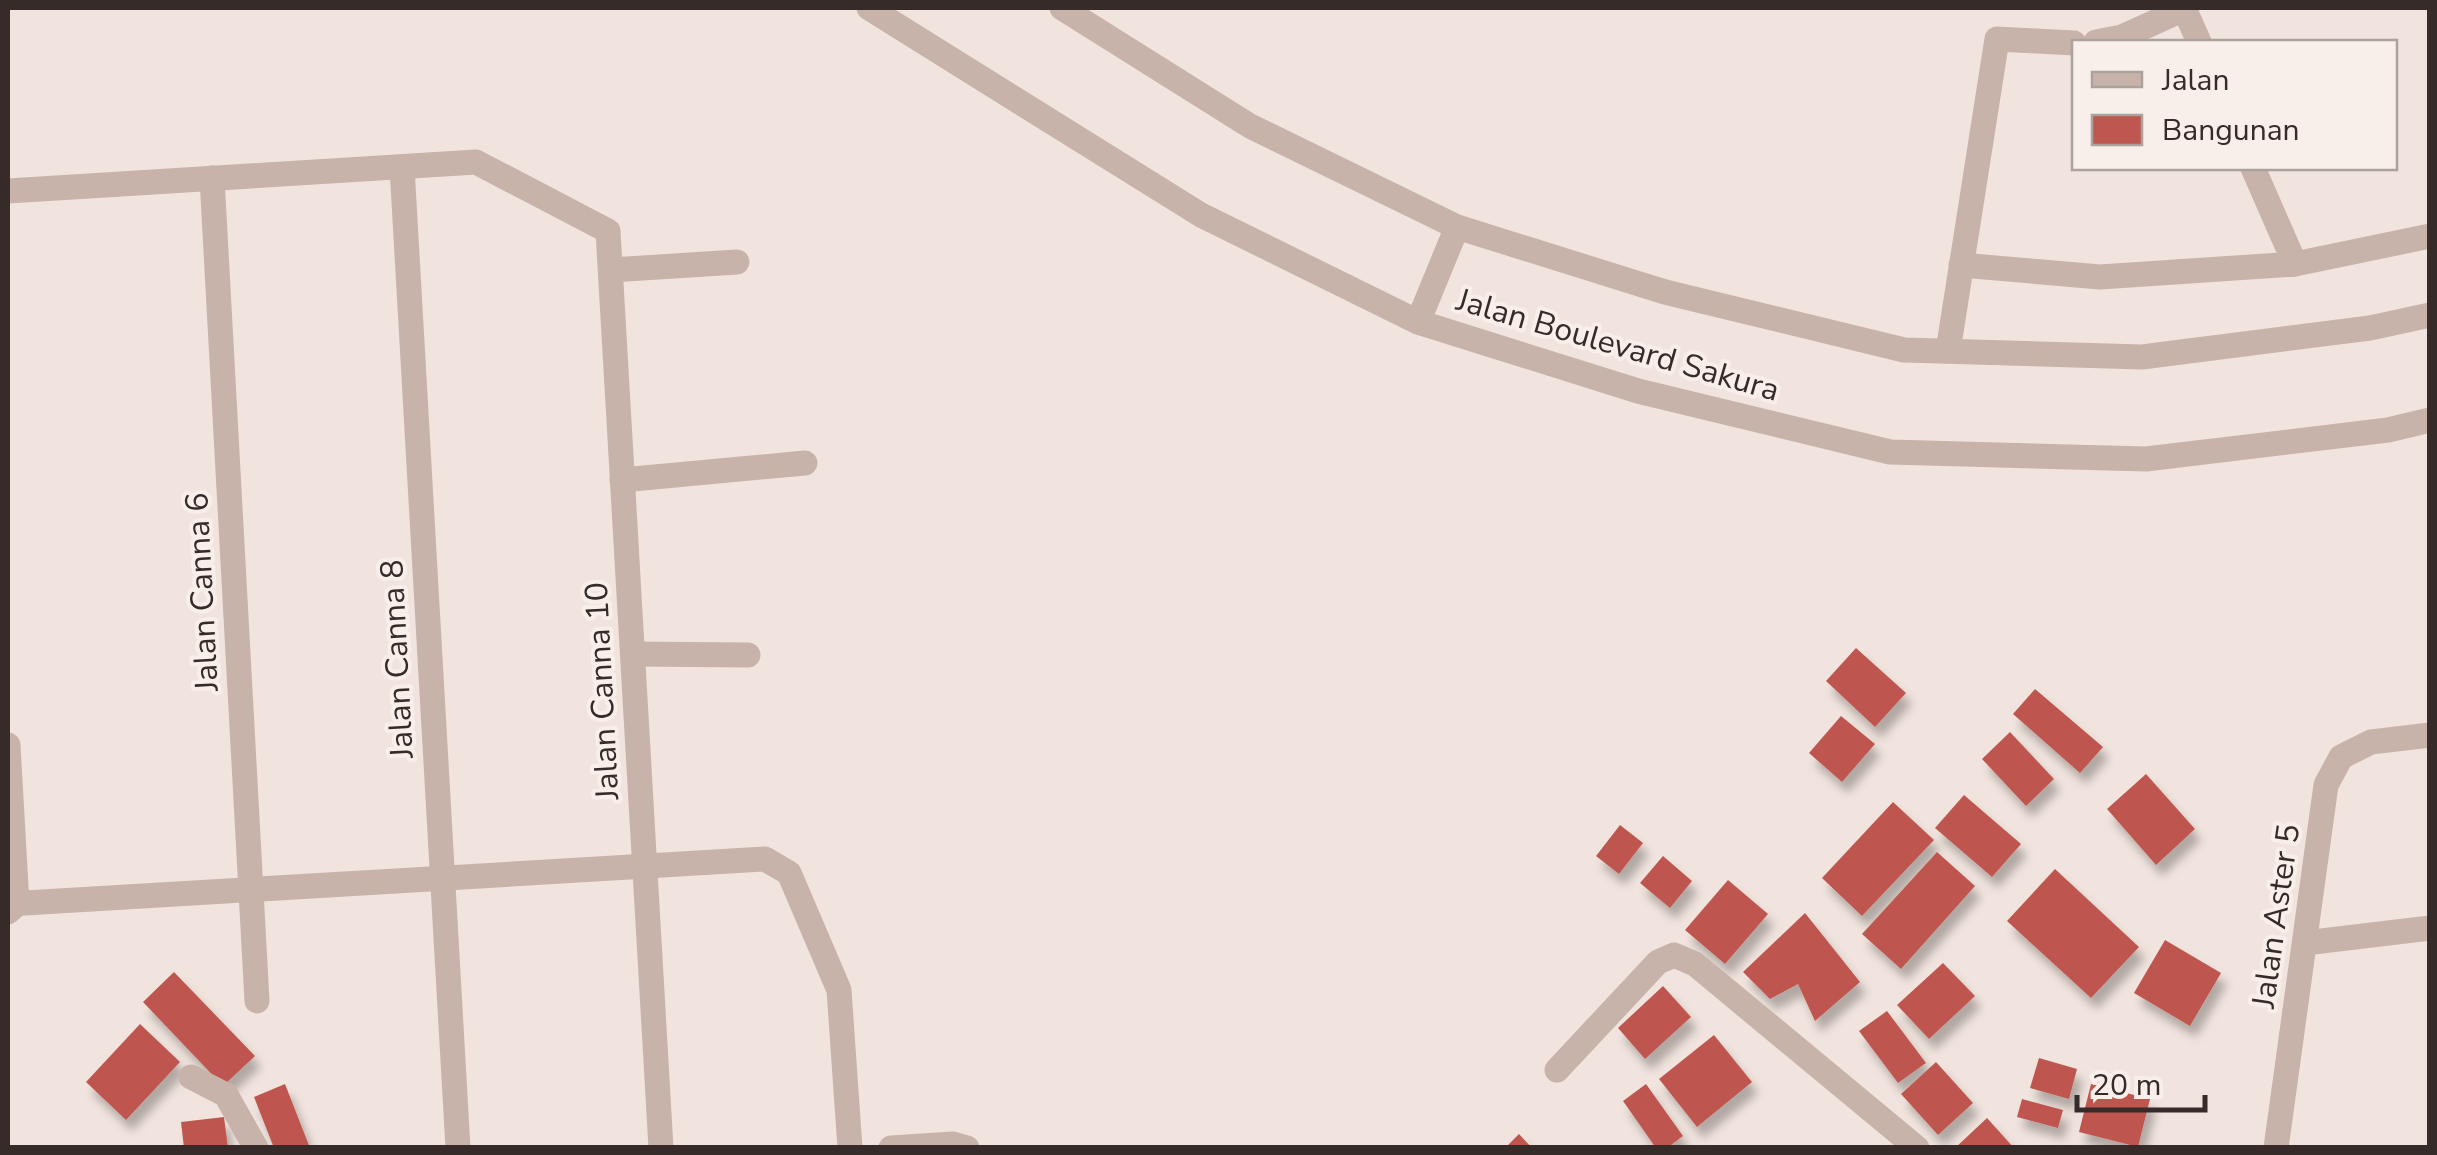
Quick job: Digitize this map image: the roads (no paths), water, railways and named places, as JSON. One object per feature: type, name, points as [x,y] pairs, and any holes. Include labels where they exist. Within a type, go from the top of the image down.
[{"type":"street","name":"Jalan Boulevard Sakura","points":[[868,8],[1200,215],[1418,322],[1638,391],[1890,452],[2146,459],[2388,430],[2430,420]]},
{"type":"street","name":"Jalan Boulevard Sakura","points":[[1062,8],[1250,126],[1457,227],[1666,292],[1904,350],[2142,357],[2370,328],[2430,315]]},
{"type":"street","points":[[2106,40],[2122,37],[2185,8],[2198,40]]},
{"type":"street","points":[[1948,351],[1997,39],[2072,43]]},
{"type":"street","name":"Jalan Canna 10","points":[[402,166],[476,162],[608,231],[661,1148]]},
{"type":"street","points":[[8,191],[402,166]]},
{"type":"street","name":"Jalan Canna 8","points":[[402,166],[458,1148]]},
{"type":"street","points":[[2255,170],[2295,264]]},
{"type":"street","name":"Jalan Canna 6","points":[[212,178],[257,1001]]},
{"type":"street","points":[[1418,322],[1457,227]]},
{"type":"street","points":[[1960,264],[2100,277],[2295,264],[2430,236]]},
{"type":"street","points":[[611,270],[736,262]]},
{"type":"street","points":[[622,480],[805,462]]},
{"type":"street","points":[[632,654],[748,655]]},
{"type":"street","name":"Jalan Aster 5","points":[[2276,1148],[2326,786],[2341,757],[2371,742],[2430,735]]},
{"type":"street","points":[[8,745],[11,907],[765,860],[789,873],[839,990],[850,1148]]},
{"type":"street","points":[[2305,944],[2430,928]]},
{"type":"street","points":[[1557,1070],[1658,962],[1674,956],[1695,964],[1917,1148]]},
{"type":"street","points":[[191,1076],[226,1095],[256,1148]]},
{"type":"street","points":[[891,1148],[953,1144],[967,1148]]}]
